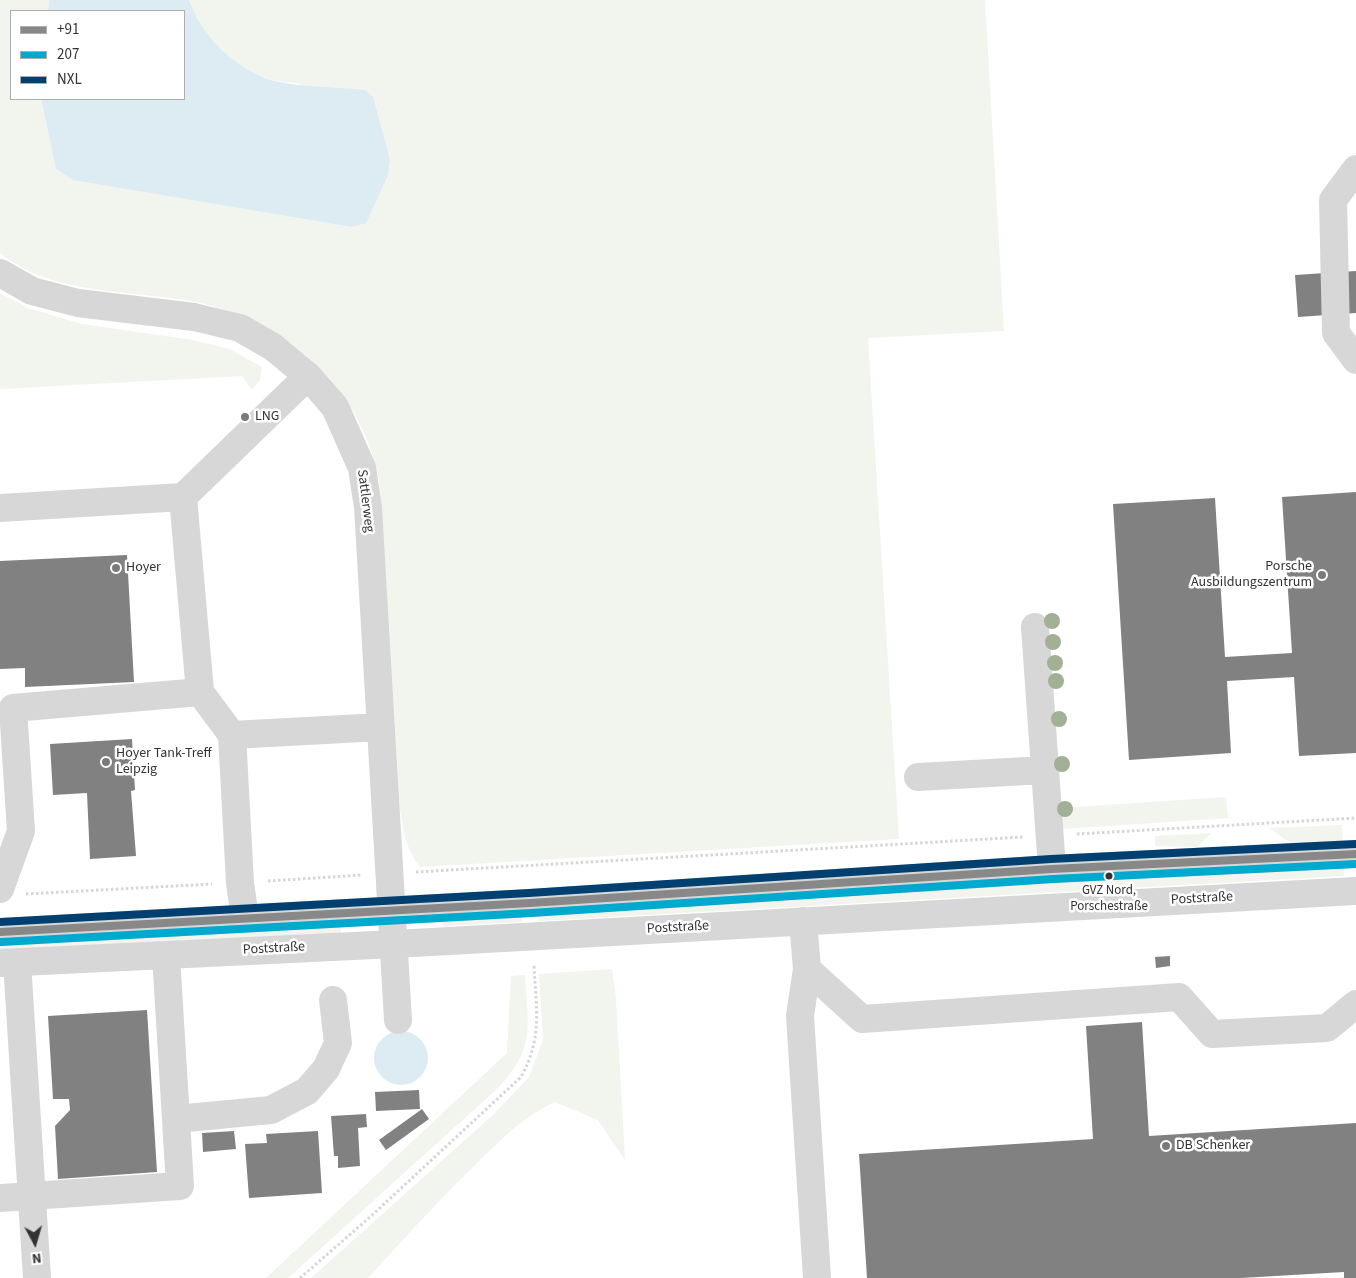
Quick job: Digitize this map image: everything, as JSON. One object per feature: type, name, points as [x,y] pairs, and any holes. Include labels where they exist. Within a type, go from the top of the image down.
[{"type":"street","points":[[1356,169],[1332,200],[1336,333],[1356,360]]},
{"type":"street","name":"Sattlerweg","points":[[0,273],[32,291],[78,303],[194,317],[240,328],[273,347],[308,376],[335,407],[362,468],[368,507],[398,1020]]},
{"type":"street","points":[[0,508],[183,497],[308,376]]},
{"type":"street","points":[[183,497],[200,692],[232,735],[240,882],[245,918]]},
{"type":"street","points":[[1035,627],[1052,869]]},
{"type":"street","points":[[0,889],[21,831],[13,708],[200,692]]},
{"type":"street","points":[[232,735],[381,727]]},
{"type":"street","points":[[918,777],[1045,770]]},
{"type":"street","points":[[0,932],[530,903],[1052,869],[1356,854]]},
{"type":"street","name":"Poststraße","points":[[9,962],[395,944],[1356,891]]},
{"type":"street","points":[[803,921],[807,969],[800,1016],[817,1278]]},
{"type":"street","points":[[0,1198],[180,1186],[166,955]]},
{"type":"street","points":[[9,962],[32,1196],[37,1278]]},
{"type":"street","points":[[807,969],[862,1019],[1179,998],[1212,1034],[1327,1028],[1356,1004]]},
{"type":"street","points":[[176,1119],[271,1110],[308,1091],[326,1069],[338,1043],[333,1000]]},
{"type":"path","points":[[527,866],[1356,818]]},
{"type":"path","points":[[300,1278],[369,1218],[521,1077],[530,1061],[537,1039],[532,936]]},
{"type":"shaded area","points":[[0,0],[49,0],[48,10],[10,10],[10,100],[41,100],[56,169],[74,180],[351,227],[301,84],[270,79],[253,73],[229,57],[201,25],[189,0],[985,0],[1004,331],[868,338],[899,839],[420,867],[411,853],[406,840],[400,809],[380,485],[367,439],[352,410],[334,384],[311,360],[286,340],[258,324],[228,311],[196,302],[69,284],[45,277],[22,267],[0,253]]},
{"type":"shaded area","points":[[49,0],[189,0],[194,13],[209,36],[229,57],[252,72],[265,78],[287,83],[365,90],[373,97],[390,160],[388,175],[366,223],[351,227],[73,180],[56,169],[41,100],[185,100],[185,10],[48,10]]},
{"type":"shaded area","points":[[0,293],[28,308],[82,324],[193,340],[229,349],[262,367],[260,380],[252,390],[242,376],[0,389]]},
{"type":"shaded area","points":[[1226,797],[1228,818],[1063,829],[1061,808]]},
{"type":"shaded area","points":[[1342,825],[1343,848],[1299,849],[1269,828]]},
{"type":"shaded area","points":[[1212,833],[1197,847],[1155,846],[1155,836]]},
{"type":"shaded area","points":[[1343,863],[1344,876],[539,921],[538,909]]},
{"type":"shaded area","points":[[522,910],[522,922],[444,926],[441,924],[441,918]]},
{"type":"shaded area","points":[[340,921],[341,933],[0,952],[0,940]]},
{"type":"shaded area","points":[[612,969],[616,998],[625,1160],[598,1120],[555,1102],[532,1115],[502,1139],[420,1221],[368,1278],[311,1278],[493,1115],[529,1077],[543,1040],[539,974]]},
{"type":"shaded area","points":[[525,975],[527,1036],[519,1061],[510,1074],[498,1088],[288,1278],[266,1278],[507,1053],[511,976]]},
{"type":"shaded area","points":[[401,1031],[411,1033],[420,1039],[426,1048],[428,1058],[426,1068],[420,1077],[411,1083],[401,1085],[391,1083],[382,1077],[376,1068],[374,1058],[376,1048],[382,1039],[391,1033]]},
{"type":"building","points":[[1356,271],[1356,313],[1298,317],[1295,275]]},
{"type":"building","points":[[1356,492],[1356,753],[1299,756],[1294,677],[1227,681],[1231,753],[1129,760],[1113,504],[1215,498],[1225,657],[1292,653],[1282,497]]},
{"type":"building","points":[[127,555],[134,682],[25,687],[25,668],[0,669],[0,561]]},
{"type":"building","points":[[132,739],[135,790],[131,791],[136,856],[90,859],[87,793],[53,795],[50,744]]},
{"type":"building","points":[[1170,956],[1170,966],[1156,968],[1155,957]]},
{"type":"building","points":[[147,1010],[157,1172],[58,1179],[55,1126],[70,1110],[69,1099],[53,1099],[48,1016]]},
{"type":"building","name":"DB Schenker","points":[[1142,1022],[1149,1136],[1356,1123],[1356,1278],[1344,1278],[1344,1272],[1241,1278],[867,1278],[859,1154],[1093,1139],[1086,1026]]},
{"type":"building","points":[[419,1090],[420,1109],[376,1111],[375,1092]]},
{"type":"building","points":[[422,1109],[429,1119],[386,1150],[379,1140]]},
{"type":"building","points":[[366,1114],[367,1127],[358,1128],[360,1166],[338,1168],[338,1156],[334,1156],[331,1116]]},
{"type":"building","points":[[234,1131],[236,1149],[203,1152],[202,1133]]},
{"type":"building","points":[[318,1131],[322,1193],[249,1198],[245,1144],[267,1143],[266,1134]]},
{"type":"transit line","name":"NXL","points":[[0,922],[529,893],[1051,859],[1356,844]]},
{"type":"transit line","name":"+91","points":[[0,932],[530,903],[1052,869],[1356,854]]},
{"type":"transit line","name":"207","points":[[1,942],[531,913],[1053,879],[1356,864]]},
{"type":"place","name":"LNG","points":[[245,417]]},
{"type":"place","name":"Hoyer","points":[[116,568]]},
{"type":"place","name":"Porsche Ausbildungszentrum","points":[[1322,575]]},
{"type":"place","name":"Hoyer Tank-Treff Leipzig","points":[[106,762]]},
{"type":"place","name":"GVZ Nord, Porschestraße","points":[[1109,876]]},
{"type":"place","name":"DB Schenker","points":[[1166,1146]]}]
